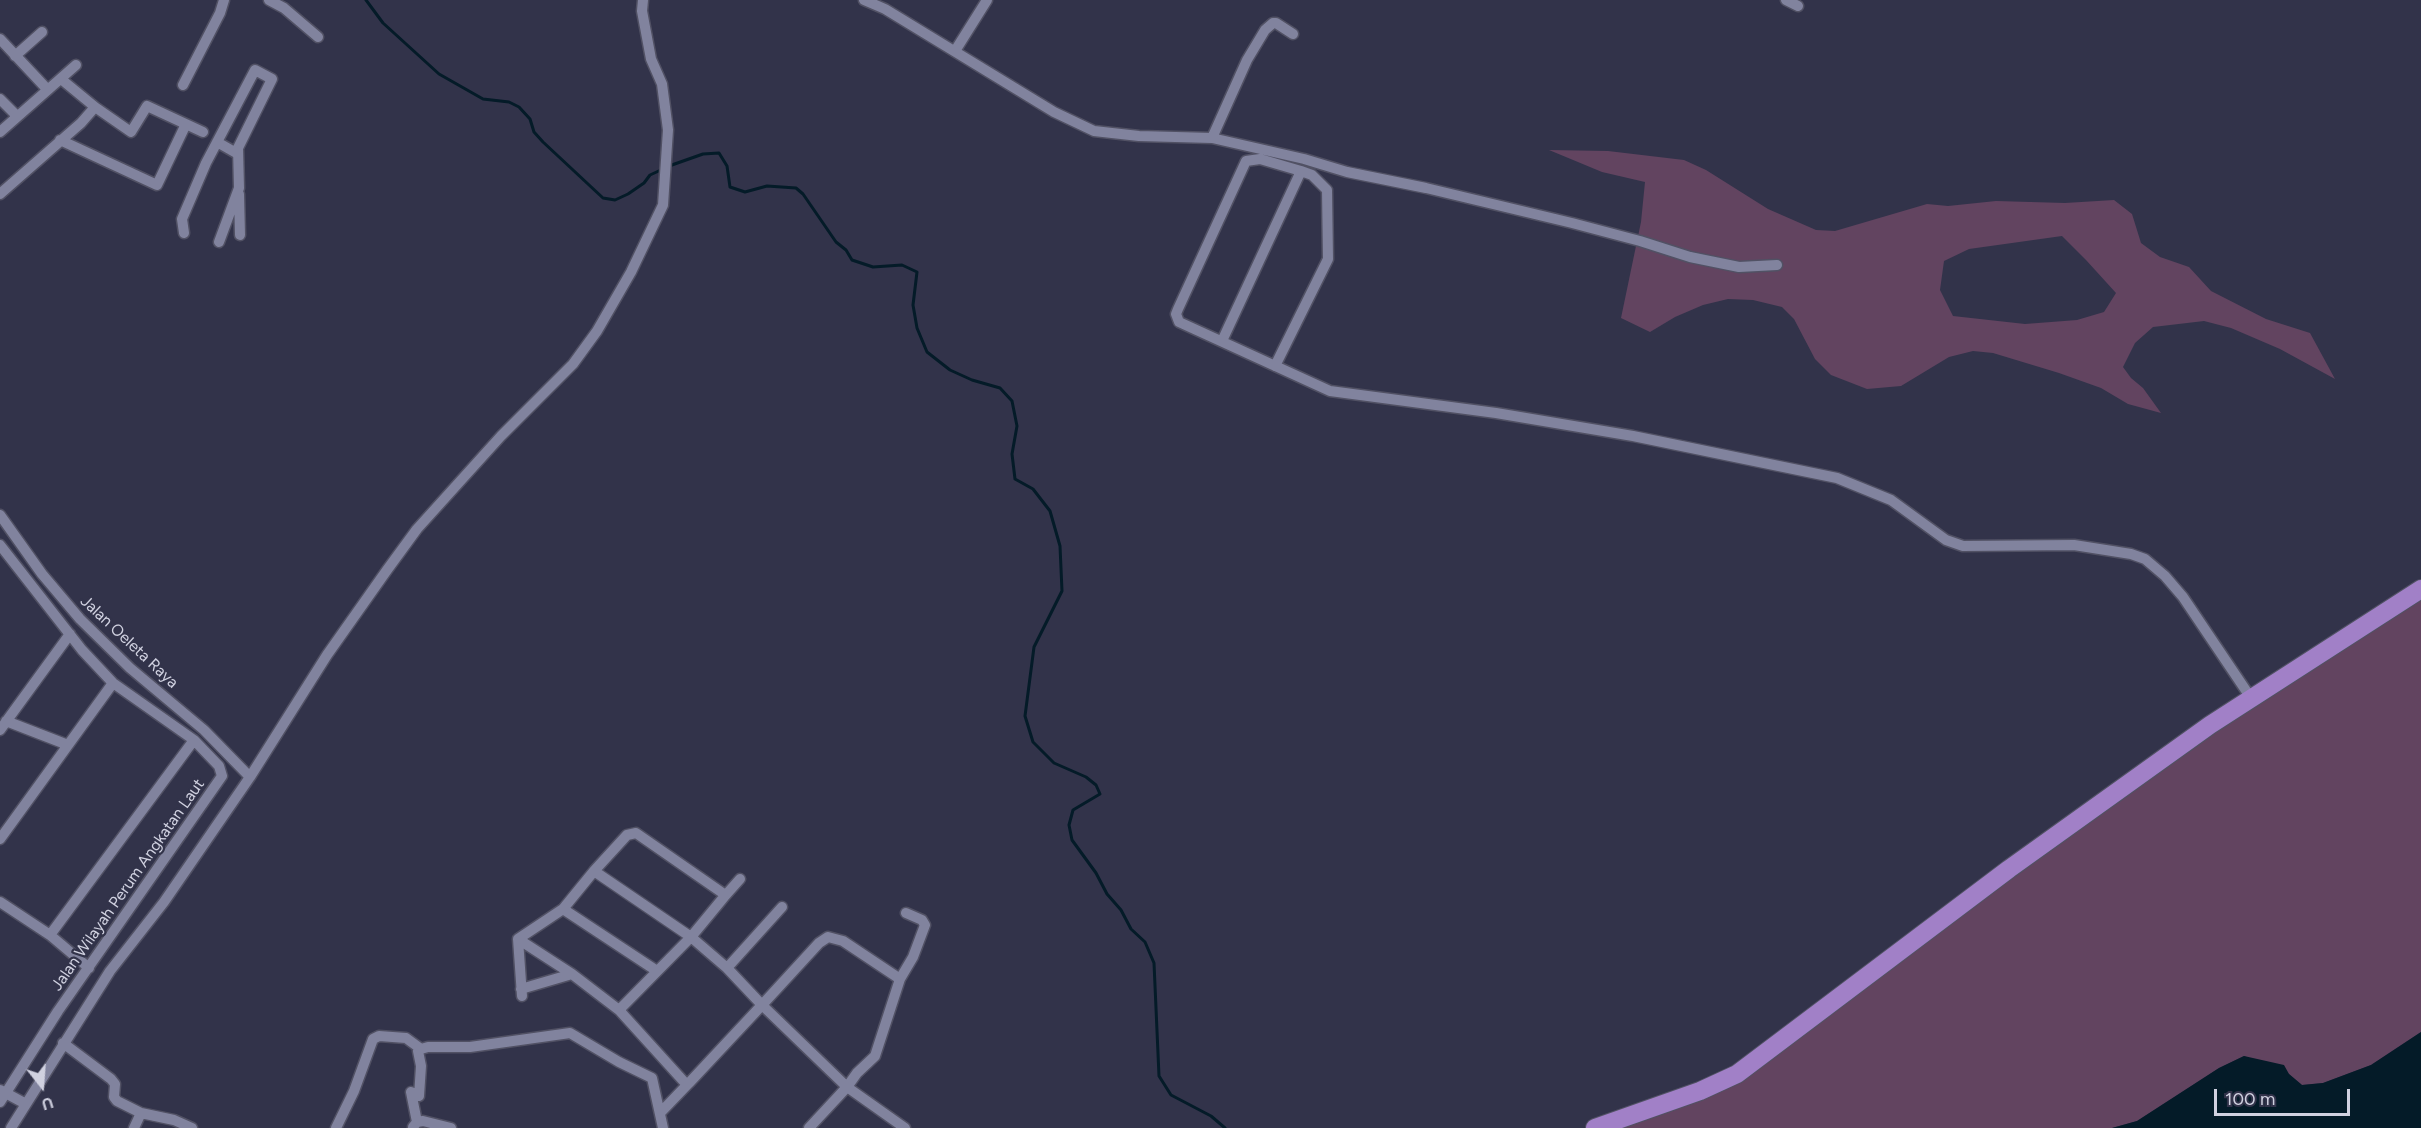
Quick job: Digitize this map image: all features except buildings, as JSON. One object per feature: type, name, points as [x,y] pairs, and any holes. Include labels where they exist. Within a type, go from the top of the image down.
[{"type":"highway","points":[[1594,1128],[1700,1091],[1737,1074],[2010,869],[2251,698],[2421,589]]},
{"type":"street","points":[[183,85],[220,13],[224,0]]},
{"type":"street","points":[[269,0],[284,8],[318,37]]},
{"type":"street","points":[[11,1128],[110,971],[164,902],[250,777],[327,655],[417,529],[501,436],[573,364],[597,331],[657,222],[666,187],[668,130],[662,84],[651,59],[642,11],[643,0]]},
{"type":"street","points":[[864,0],[885,9],[1054,112],[1094,131],[1139,136],[1212,138],[1304,159],[1347,172],[1426,188],[1572,223],[1690,257],[1739,267],[1777,265]]},
{"type":"street","points":[[955,51],[987,0]]},
{"type":"street","points":[[1786,0],[1798,6]]},
{"type":"street","points":[[1212,138],[1247,60],[1264,30],[1276,23],[1293,34]]},
{"type":"street","points":[[15,56],[42,32]]},
{"type":"street","points":[[0,39],[47,89]]},
{"type":"street","points":[[0,132],[76,65]]},
{"type":"street","points":[[184,233],[182,219],[217,142],[255,70],[272,79],[238,148],[240,235]]},
{"type":"street","points":[[61,79],[131,132],[147,106],[203,132]]},
{"type":"street","points":[[0,99],[17,116]]},
{"type":"street","points":[[0,194],[96,107]]},
{"type":"street","points":[[60,140],[157,185],[186,124]]},
{"type":"street","points":[[217,142],[238,154]]},
{"type":"street","points":[[1275,366],[1328,259],[1327,190],[1312,175],[1260,159],[1246,160],[1176,314],[1179,322],[1316,386],[1342,394],[1496,412],[1818,472],[1891,500],[1946,540],[1964,546],[2074,545],[2131,554],[2145,559],[2165,576],[2183,597],[2251,698]]},
{"type":"street","points":[[1222,341],[1301,171]]},
{"type":"street","points":[[219,242],[239,188]]},
{"type":"street","name":"Jalan Oeleta Raya","points":[[0,515],[42,574],[80,619],[130,668],[204,730],[250,777]]},
{"type":"street","name":"Jalan Wilayah Perum Angkatan Laut","points":[[0,545],[70,634],[113,683],[194,740],[219,766],[222,776],[2,1095]]},
{"type":"street","points":[[68,745],[3,725],[70,634]]},
{"type":"street","points":[[0,838],[113,683]]},
{"type":"street","points":[[50,935],[194,740]]},
{"type":"street","points":[[518,939],[563,909],[627,835],[636,833],[722,891],[724,897]]},
{"type":"street","points":[[594,871],[692,937],[727,968],[847,1088],[905,1128]]},
{"type":"street","points":[[619,1010],[692,937],[740,879]]},
{"type":"street","points":[[0,903],[50,935],[89,968]]},
{"type":"street","points":[[727,968],[782,907]]},
{"type":"street","points":[[563,909],[657,971]]},
{"type":"street","points":[[809,1128],[875,1056],[900,979],[925,926],[922,920],[906,913]]},
{"type":"street","points":[[660,1113],[819,943],[828,937],[843,941],[900,979]]},
{"type":"street","points":[[518,939],[572,974],[619,1010],[687,1085]]},
{"type":"street","points":[[518,939],[522,992],[572,974]]},
{"type":"street","points":[[451,1128],[423,1121],[415,1125],[411,1092],[419,1096],[422,1065],[418,1051],[428,1047],[470,1047],[573,1033],[619,1062],[652,1078],[661,1127]]},
{"type":"street","points":[[336,1128],[354,1091],[367,1052],[375,1037],[406,1038],[421,1049]]},
{"type":"street","points":[[63,1043],[111,1079],[115,1084],[114,1097],[117,1101],[141,1113],[174,1120],[192,1128]]},
{"type":"street","points":[[2,1095],[26,1104]]},
{"type":"street","points":[[134,1128],[141,1113]]},
{"type":"shaded area","points":[[1549,150],[1608,151],[1684,160],[1706,170],[1768,209],[1816,230],[1835,231],[1927,204],[1948,206],[1996,201],[2065,203],[2114,200],[2132,214],[2141,243],[2160,257],[2189,267],[2211,291],[2266,319],[2310,333],[2335,379],[2280,349],[2231,328],[2204,321],[2153,327],[2135,343],[2123,367],[2143,388],[2161,413],[2128,404],[2101,388],[2059,373],[1993,353],[1973,351],[1949,357],[1901,386],[1867,389],[1831,375],[1815,359],[1794,319],[1782,307],[1753,300],[1728,299],[1703,305],[1675,317],[1650,332],[1621,318],[1641,222],[1645,182],[1602,172]],"holes":[[[2062,236],[2116,293],[2104,312],[2077,320],[2025,324],[1953,316],[1940,290],[1944,261],[1969,249]]]},
{"type":"shaded area","points":[[2421,593],[2421,1032],[2371,1065],[2323,1083],[2302,1085],[2289,1074],[2244,1056],[2219,1068],[2137,1121],[2112,1128],[1608,1128],[1725,1086],[1922,940],[2208,734]]},
{"type":"water","points":[[2421,1032],[2421,1128],[2112,1128],[2137,1121],[2219,1068],[2244,1056],[2284,1065],[2289,1074],[2302,1085],[2323,1083],[2371,1065]]},
{"type":"waterway","points":[[366,0],[383,23],[439,74],[483,99],[509,102],[519,107],[530,119],[534,132],[543,142],[603,198],[615,200],[628,194],[644,183],[650,175],[663,169]]},
{"type":"waterway","points":[[669,166],[703,154],[719,153],[727,166],[730,187],[745,192],[767,186],[796,188],[803,194],[836,242],[846,250],[852,260],[873,267],[902,265],[917,272],[913,305],[917,328],[927,352],[950,370],[972,380],[1000,388],[1012,401],[1017,426],[1012,454],[1015,479],[1033,489],[1050,511],[1060,546],[1062,591],[1034,647],[1025,716],[1033,742],[1054,763],[1086,777],[1096,785],[1100,794],[1073,810],[1069,825],[1072,840],[1096,873],[1107,894],[1121,910],[1131,929],[1145,942],[1154,963],[1159,1076],[1171,1095],[1211,1116],[1225,1128]]}]
